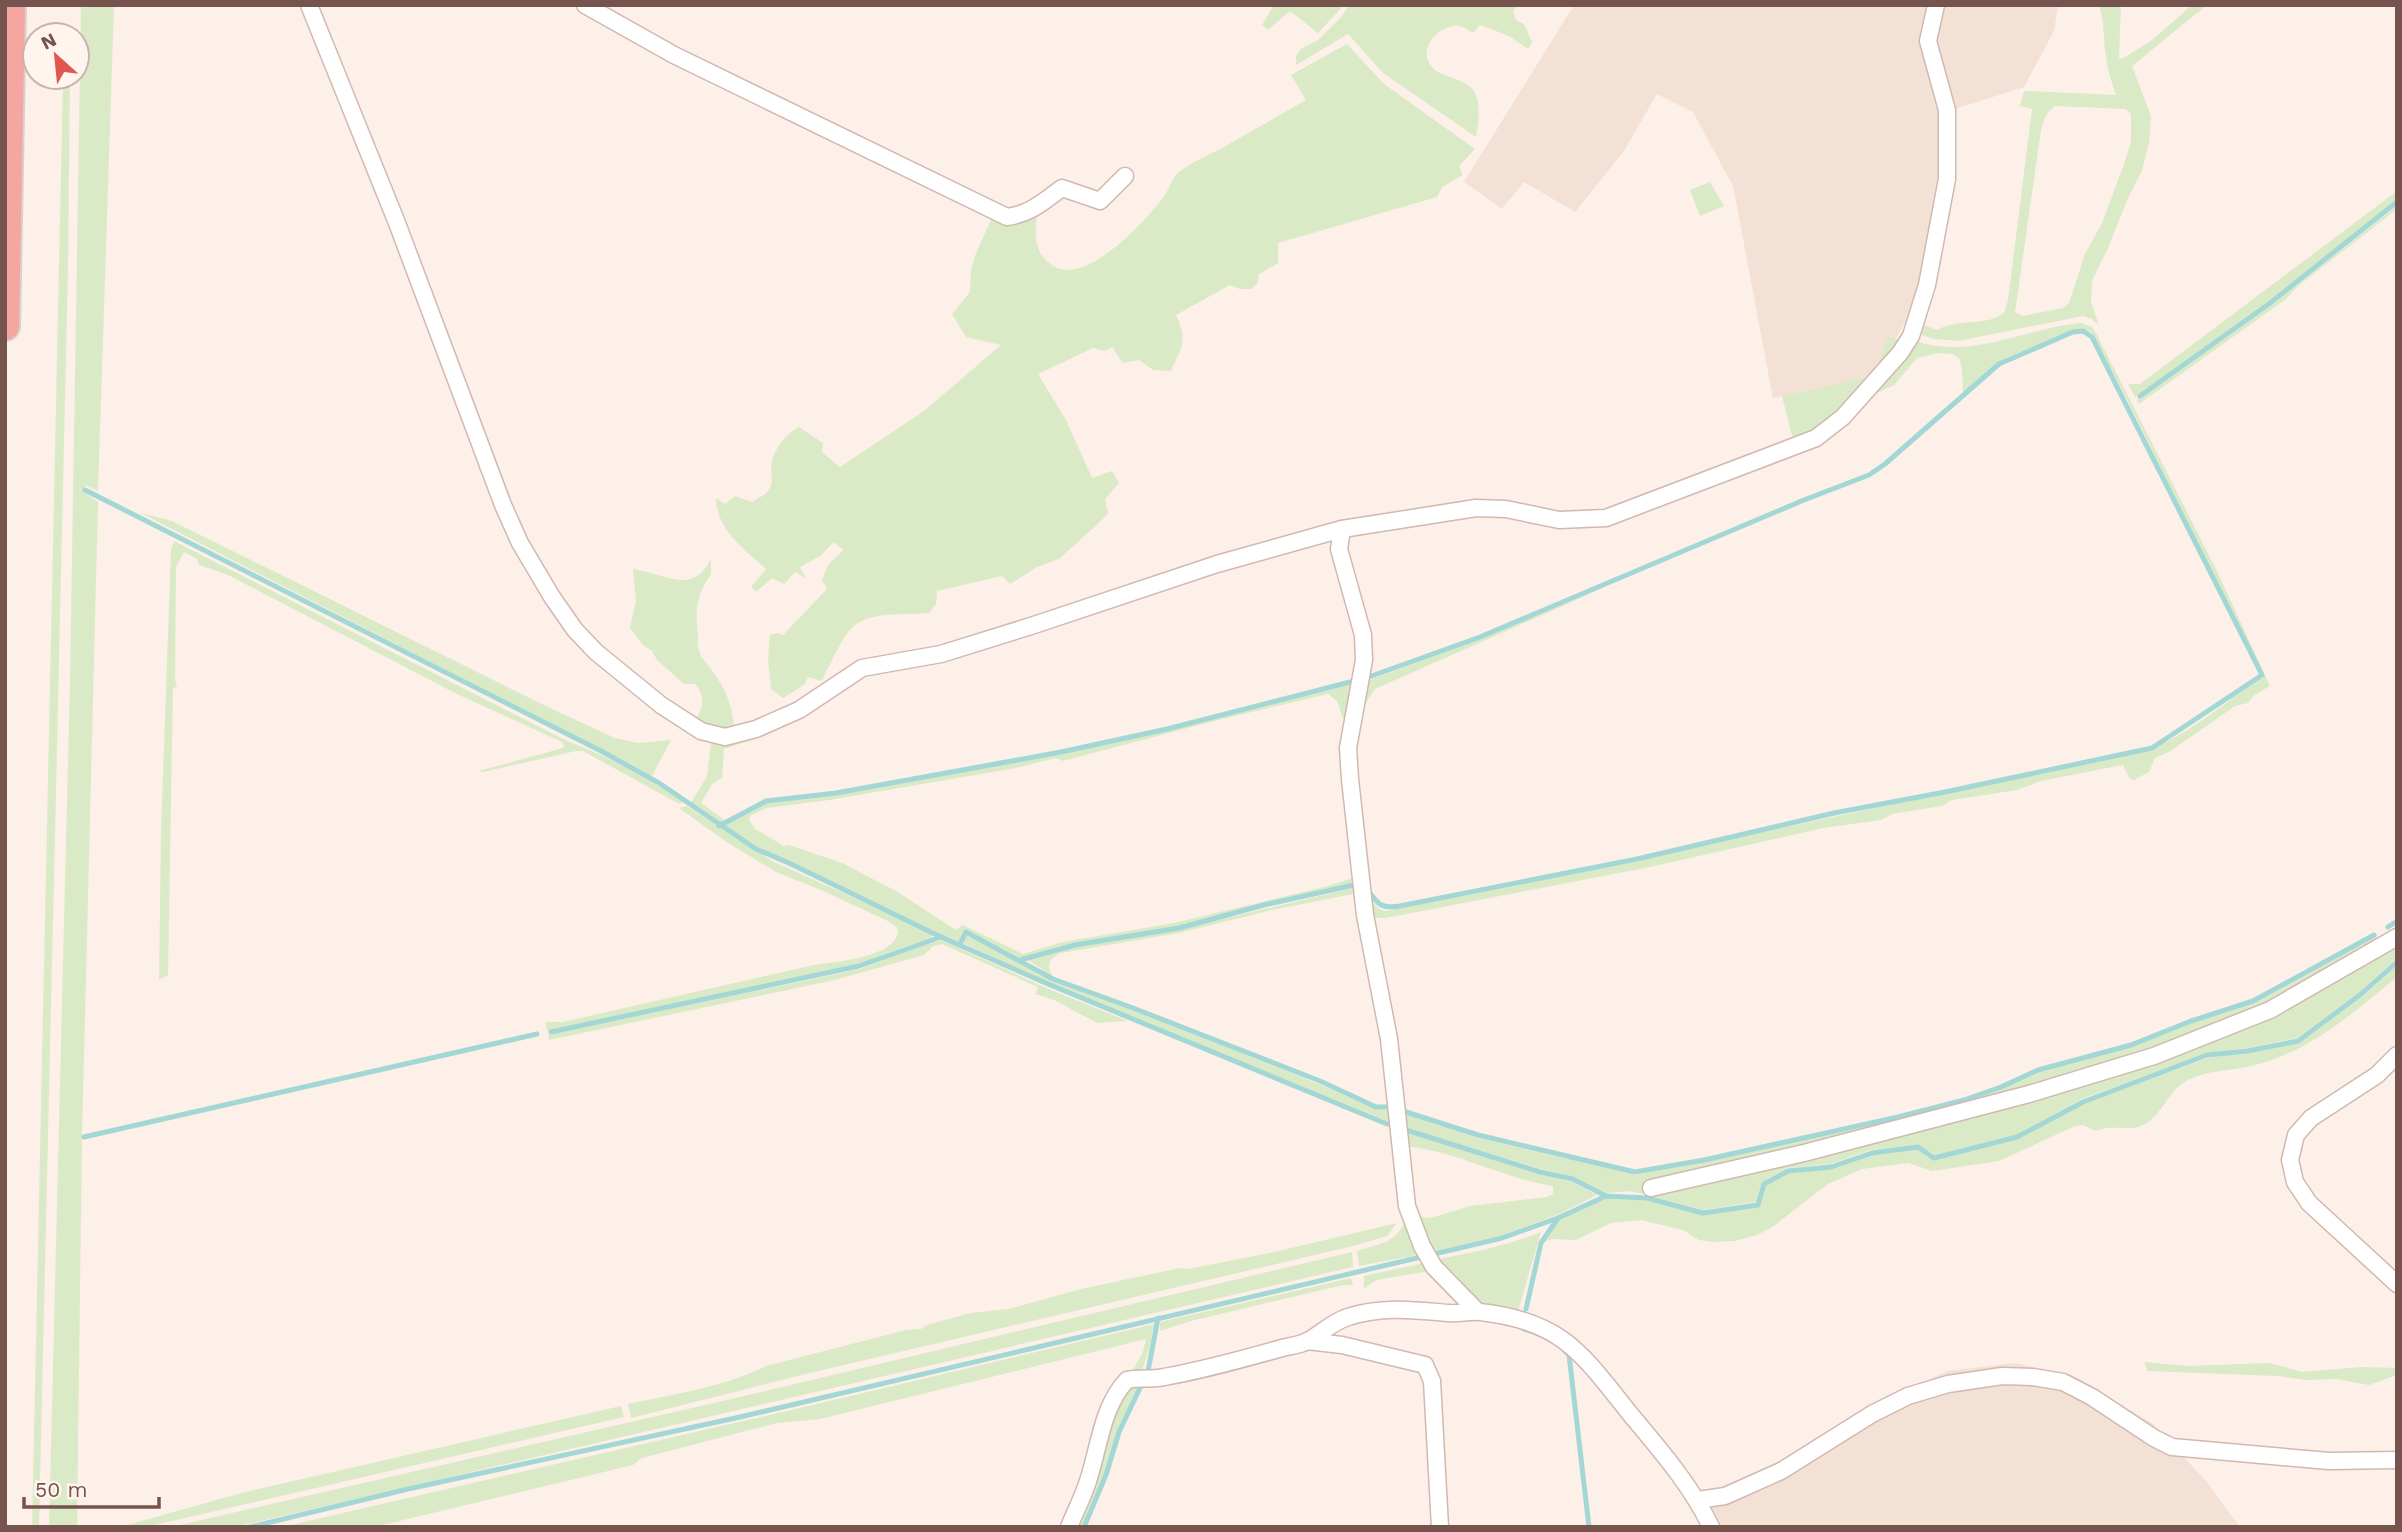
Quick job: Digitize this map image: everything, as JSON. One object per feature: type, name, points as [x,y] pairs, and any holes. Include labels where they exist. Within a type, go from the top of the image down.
[{"type":"highway","points":[[5,326],[11,5]]},
{"type":"street","points":[[309,5],[397,223],[492,477],[520,542],[552,597],[575,630],[596,652],[661,705],[701,731],[725,737],[756,729],[799,710],[862,668],[941,654],[1217,564],[1342,529],[1476,508],[1506,509],[1559,520],[1606,518],[1816,438],[1843,417],[1900,354],[1911,336],[1927,285],[1947,179],[1947,110],[1928,41],[1936,5]]},
{"type":"street","points":[[585,5],[674,55],[1007,217],[1023,215],[1035,209],[1062,188],[1100,201],[1125,176]]},
{"type":"street","points":[[1342,529],[1339,549],[1363,635],[1364,660],[1351,720],[1348,748],[1350,779],[1365,915],[1389,1039],[1407,1206],[1422,1246],[1434,1267],[1477,1311]]},
{"type":"street","points":[[1651,1188],[1804,1153],[2029,1094],[2154,1056],[2270,1010],[2397,937]]},
{"type":"street","points":[[2397,1055],[2377,1075],[2311,1118],[2295,1135],[2290,1160],[2295,1182],[2309,1203],[2397,1284]]},
{"type":"street","points":[[1069,1527],[1088,1483],[1112,1402],[1119,1388],[1127,1380],[1159,1378],[1204,1370],[1307,1341],[1328,1325],[1350,1316],[1378,1311],[1418,1309],[1451,1314],[1477,1311],[1531,1322],[1555,1333],[1580,1352],[1698,1500],[1711,1527]]},
{"type":"street","points":[[1307,1341],[1342,1345],[1425,1365],[1432,1381],[1440,1527]]},
{"type":"street","points":[[1698,1500],[1725,1496],[1782,1471],[1872,1414],[1908,1396],[1948,1384],[2002,1376],[2063,1382],[2092,1396],[2172,1447],[2329,1461],[2397,1460]]},
{"type":"shaded area","points":[[1574,5],[2058,5],[2054,31],[2024,87],[1939,114],[1942,191],[1911,313],[1872,377],[1773,398],[1733,186],[1693,112],[1657,94],[1624,151],[1575,212],[1524,182],[1502,209],[1464,182]]},
{"type":"shaded area","points":[[2015,1363],[2074,1376],[2153,1424],[2206,1481],[2240,1527],[1717,1527],[1706,1496],[1796,1456],[1882,1399],[1948,1371]]},
{"type":"green space","points":[[81,5],[114,5],[98,491],[85,485],[84,492],[98,502],[82,1135],[77,1527],[49,1527],[70,681],[80,91],[91,91],[91,21],[81,21]]},
{"type":"green space","points":[[1274,5],[1344,5],[1318,33],[1290,11],[1268,30],[1262,25]]},
{"type":"green space","points":[[1349,5],[1518,5],[1513,11],[1516,20],[1524,24],[1532,42],[1528,49],[1509,36],[1480,25],[1473,33],[1459,26],[1446,28],[1430,42],[1427,55],[1432,67],[1443,75],[1468,85],[1476,95],[1479,113],[1476,137],[1383,73],[1348,34],[1296,65],[1296,56],[1301,49],[1318,40]]},
{"type":"green space","points":[[2099,5],[2121,5],[2119,58],[2122,59],[2152,40],[2192,5],[2207,5],[2132,66],[2151,116],[2149,142],[2142,171],[2092,281],[2091,301],[2099,326],[2092,319],[2083,316],[1958,341],[1933,339],[1922,335],[1918,327],[1924,325],[1937,330],[1953,324],[1988,320],[2004,313],[2008,300],[2032,109],[2020,106],[2024,91],[2116,95],[2107,66]],"holes":[[[2055,106],[2126,109],[2131,114],[2131,142],[2103,221],[2085,254],[2069,303],[2063,308],[2023,316],[2015,312],[2040,137],[2046,116]]]},
{"type":"green space","points":[[1347,44],[1384,84],[1475,149],[1459,166],[1463,175],[1442,187],[1437,197],[1278,243],[1278,263],[1259,274],[1258,282],[1252,289],[1240,289],[1230,285],[1176,315],[1183,338],[1171,371],[1153,370],[1139,360],[1123,363],[1112,347],[1105,351],[1093,348],[1038,374],[1066,420],[1092,478],[1112,471],[1119,483],[1105,499],[1108,513],[1059,559],[1037,567],[1010,584],[1002,576],[937,591],[936,604],[929,613],[891,614],[863,621],[850,629],[821,681],[808,677],[805,684],[783,698],[771,689],[768,659],[770,635],[783,635],[827,589],[822,580],[828,565],[843,550],[834,542],[820,556],[800,567],[806,578],[795,572],[784,584],[772,578],[756,592],[751,587],[766,569],[726,529],[717,509],[716,498],[725,504],[735,496],[752,502],[769,490],[771,465],[776,451],[786,437],[799,427],[823,443],[822,452],[840,467],[924,411],[1001,345],[966,337],[952,314],[970,292],[971,269],[993,216],[1037,213],[1036,235],[1041,255],[1052,265],[1065,270],[1081,268],[1097,260],[1128,236],[1163,198],[1180,171],[1306,100],[1291,75]]},
{"type":"green space","points":[[63,91],[70,91],[39,1527],[32,1527]]},
{"type":"green space","points":[[1710,182],[1724,206],[1700,216],[1690,190]]},
{"type":"green space","points":[[2397,191],[2397,200],[2268,301],[2135,397],[2128,384],[2140,384]]},
{"type":"green space","points":[[2397,206],[2397,209],[2297,287],[2286,299],[2139,404],[2137,400],[2273,304]]},
{"type":"green space","points":[[2081,323],[2092,327],[2097,335],[2217,571],[2270,686],[2254,695],[2248,703],[2235,706],[2169,752],[2155,758],[2149,772],[2134,780],[2129,778],[2123,765],[2041,781],[2017,790],[1952,800],[1942,806],[1892,814],[1881,820],[1823,828],[1650,867],[1386,918],[1375,918],[1369,913],[1366,892],[1376,906],[1386,911],[1640,861],[1719,841],[2140,752],[2187,730],[2263,676],[2129,403],[2091,332],[2078,329],[2008,357],[1963,393],[1959,358],[1953,354],[1938,353],[1917,358],[1894,385],[1868,397],[1915,341],[1936,346],[1978,345]]},
{"type":"green space","points":[[1888,337],[1905,341],[1842,415],[1794,444],[1782,396],[1874,376]]},
{"type":"green space","points":[[141,513],[172,521],[615,738],[638,743],[671,740],[652,776]]},
{"type":"green space","points":[[174,541],[567,741],[642,776],[684,802],[679,804],[583,751],[479,771],[564,746],[562,742],[457,694],[228,575],[199,565],[197,559],[184,552],[176,567],[177,687],[173,688],[168,975],[159,980],[161,831],[171,550]]},
{"type":"green space","points":[[711,558],[711,575],[702,589],[698,604],[698,649],[730,704],[734,729],[727,730],[696,720],[702,702],[698,688],[695,684],[684,684],[657,660],[630,628],[636,600],[633,569],[666,578],[687,580],[704,570]]},
{"type":"green space","points":[[1599,590],[1375,689],[1361,710],[1367,681]]},
{"type":"green space","points":[[860,673],[870,674],[792,722],[763,736],[724,749],[722,778],[712,784],[701,803],[726,821],[721,824],[691,803],[707,776],[711,743],[725,743]]},
{"type":"green space","points":[[1352,684],[1344,721],[1337,701],[1328,694],[1063,761],[1056,758],[1016,768],[766,808],[750,816],[749,820],[755,829],[784,846],[789,845],[842,863],[896,891],[956,930],[963,925],[1023,954],[1063,942],[1174,923],[1356,877],[1356,883],[1263,903],[1178,926],[1060,946],[1020,958],[966,930],[959,942],[942,935],[757,848],[723,825],[766,802],[837,793],[1062,754]]},
{"type":"green space","points":[[687,806],[772,861],[932,933],[932,939],[858,965],[547,1031],[545,1022],[563,1022],[814,965],[860,958],[883,949],[897,936],[897,928],[890,922],[776,872],[725,841],[679,808]]},
{"type":"green space","points":[[1353,888],[1358,893],[1272,910],[1179,933],[1061,953],[1050,962],[1052,976],[1028,960],[1077,946],[1180,929]]},
{"type":"green space","points":[[967,935],[1052,981],[1135,1011],[1376,1109],[1390,1110],[1392,1123],[1048,983],[963,943]]},
{"type":"green space","points":[[2376,936],[2377,940],[2371,947],[2269,1006],[2153,1053],[2024,1093],[1676,1181],[1649,1185],[1650,1191],[1806,1155],[2033,1097],[2158,1058],[2274,1012],[2397,939],[2397,958],[2359,993],[2297,1038],[2207,1053],[2082,1099],[2016,1135],[1935,1155],[1918,1145],[1871,1150],[1830,1164],[1787,1168],[1762,1182],[1756,1202],[1703,1210],[1631,1191],[1606,1193],[1575,1177],[1401,1127],[1401,1113],[1478,1138],[1622,1169],[1636,1175],[1898,1119],[1964,1101],[2040,1072],[2133,1046],[2255,1003]]},
{"type":"green space","points":[[942,940],[1046,988],[1128,1021],[1097,1023],[1054,1000],[1035,994],[1038,987],[942,944],[933,946],[924,955],[835,980],[549,1040],[548,1035],[860,969]]},
{"type":"green space","points":[[2397,965],[2397,977],[2329,1030],[2272,1060],[2203,1074],[2188,1080],[2175,1090],[2150,1121],[2137,1127],[2096,1131],[2083,1125],[2075,1126],[1999,1161],[1932,1171],[1908,1163],[1862,1169],[1828,1184],[1771,1228],[1734,1241],[1699,1240],[1683,1230],[1641,1220],[1611,1223],[1576,1240],[1546,1241],[1559,1219],[1607,1198],[1647,1200],[1703,1215],[1760,1207],[1766,1185],[1789,1173],[1831,1169],[1872,1155],[1917,1149],[1934,1160],[2018,1139],[2084,1103],[2208,1058],[2299,1043],[2362,997]]},
{"type":"green space","points":[[1401,1131],[1542,1175],[1573,1182],[1597,1195],[1559,1214],[1503,1235],[1435,1251],[1429,1249],[1414,1216],[1431,1218],[1470,1206],[1547,1197],[1553,1194],[1553,1186],[1515,1177],[1460,1158],[1403,1146]]},
{"type":"green space","points":[[1407,1217],[1422,1254],[1359,1266],[1357,1251],[1388,1241],[1403,1226]]},
{"type":"green space","points":[[1397,1223],[1387,1236],[1353,1246],[814,1372],[631,1418],[628,1404],[716,1385],[766,1366],[906,1330],[921,1329],[970,1313],[1009,1309],[1081,1289],[1180,1268],[1188,1269],[1270,1253]]},
{"type":"green space","points":[[1541,1232],[1518,1311],[1478,1303],[1458,1286],[1438,1259],[1490,1248]]},
{"type":"green space","points":[[1352,1252],[1353,1267],[235,1527],[171,1527],[714,1403]]},
{"type":"green space","points":[[1424,1263],[1430,1271],[1376,1280],[1364,1289],[1364,1276]]},
{"type":"green space","points":[[1351,1278],[1353,1285],[1343,1285],[1191,1321],[1160,1331],[1160,1322]]},
{"type":"green space","points":[[1154,1324],[1141,1374],[1130,1375],[1143,1352],[1146,1339],[820,1419],[777,1423],[642,1458],[633,1465],[374,1527],[282,1527],[817,1404]]},
{"type":"green space","points":[[2144,1362],[2187,1366],[2269,1363],[2303,1372],[2361,1367],[2397,1368],[2397,1375],[2369,1385],[2336,1379],[2306,1380],[2278,1376],[2148,1371]]},
{"type":"green space","points":[[1128,1383],[1140,1385],[1118,1431],[1105,1474],[1083,1527],[1072,1527],[1101,1443]]},
{"type":"green space","points":[[621,1406],[624,1417],[146,1527],[120,1527],[245,1492]]},
{"type":"waterway","points":[[2140,396],[2270,303],[2397,202]]},
{"type":"waterway","points":[[1366,678],[1480,637],[1869,475],[1999,364],[2073,332],[2083,331],[2092,337],[2262,675],[2152,748],[1834,813],[1637,859],[1400,906],[1381,905],[1368,890]]},
{"type":"waterway","points":[[85,490],[601,751],[659,783],[756,849],[941,937],[1048,984],[1387,1124]]},
{"type":"waterway","points":[[719,826],[766,801],[836,793],[1061,752],[1167,729],[1350,682]]},
{"type":"waterway","points":[[1020,960],[1075,945],[1179,928],[1354,885]]},
{"type":"waterway","points":[[2388,927],[2397,921]]},
{"type":"waterway","points":[[960,944],[966,932],[1053,979],[1320,1081],[1376,1107],[1387,1107]]},
{"type":"waterway","points":[[1406,1112],[1478,1135],[1635,1172],[1704,1160],[1964,1100],[2038,1070],[2131,1045],[2191,1021],[2253,1001],[2374,935]]},
{"type":"waterway","points":[[551,1032],[859,966],[941,937]]},
{"type":"waterway","points":[[250,1527],[408,1489],[740,1417],[1502,1238],[1558,1218],[1606,1196],[1647,1198],[1703,1213],[1758,1205],[1764,1184],[1788,1171],[1831,1167],[1872,1153],[1918,1147],[1934,1158],[2017,1137],[2083,1102],[2207,1055],[2247,1051],[2298,1041],[2360,995],[2397,962]]},
{"type":"waterway","points":[[84,1137],[537,1034]]},
{"type":"waterway","points":[[1406,1130],[1540,1172],[1573,1179],[1606,1196]]},
{"type":"waterway","points":[[1526,1309],[1541,1243],[1558,1218]]},
{"type":"waterway","points":[[1148,1371],[1158,1318]]},
{"type":"waterway","points":[[1524,1329],[1537,1333]]},
{"type":"waterway","points":[[1565,1351],[1569,1355],[1589,1527]]},
{"type":"waterway","points":[[1084,1527],[1106,1475],[1119,1432],[1141,1386]]}]
